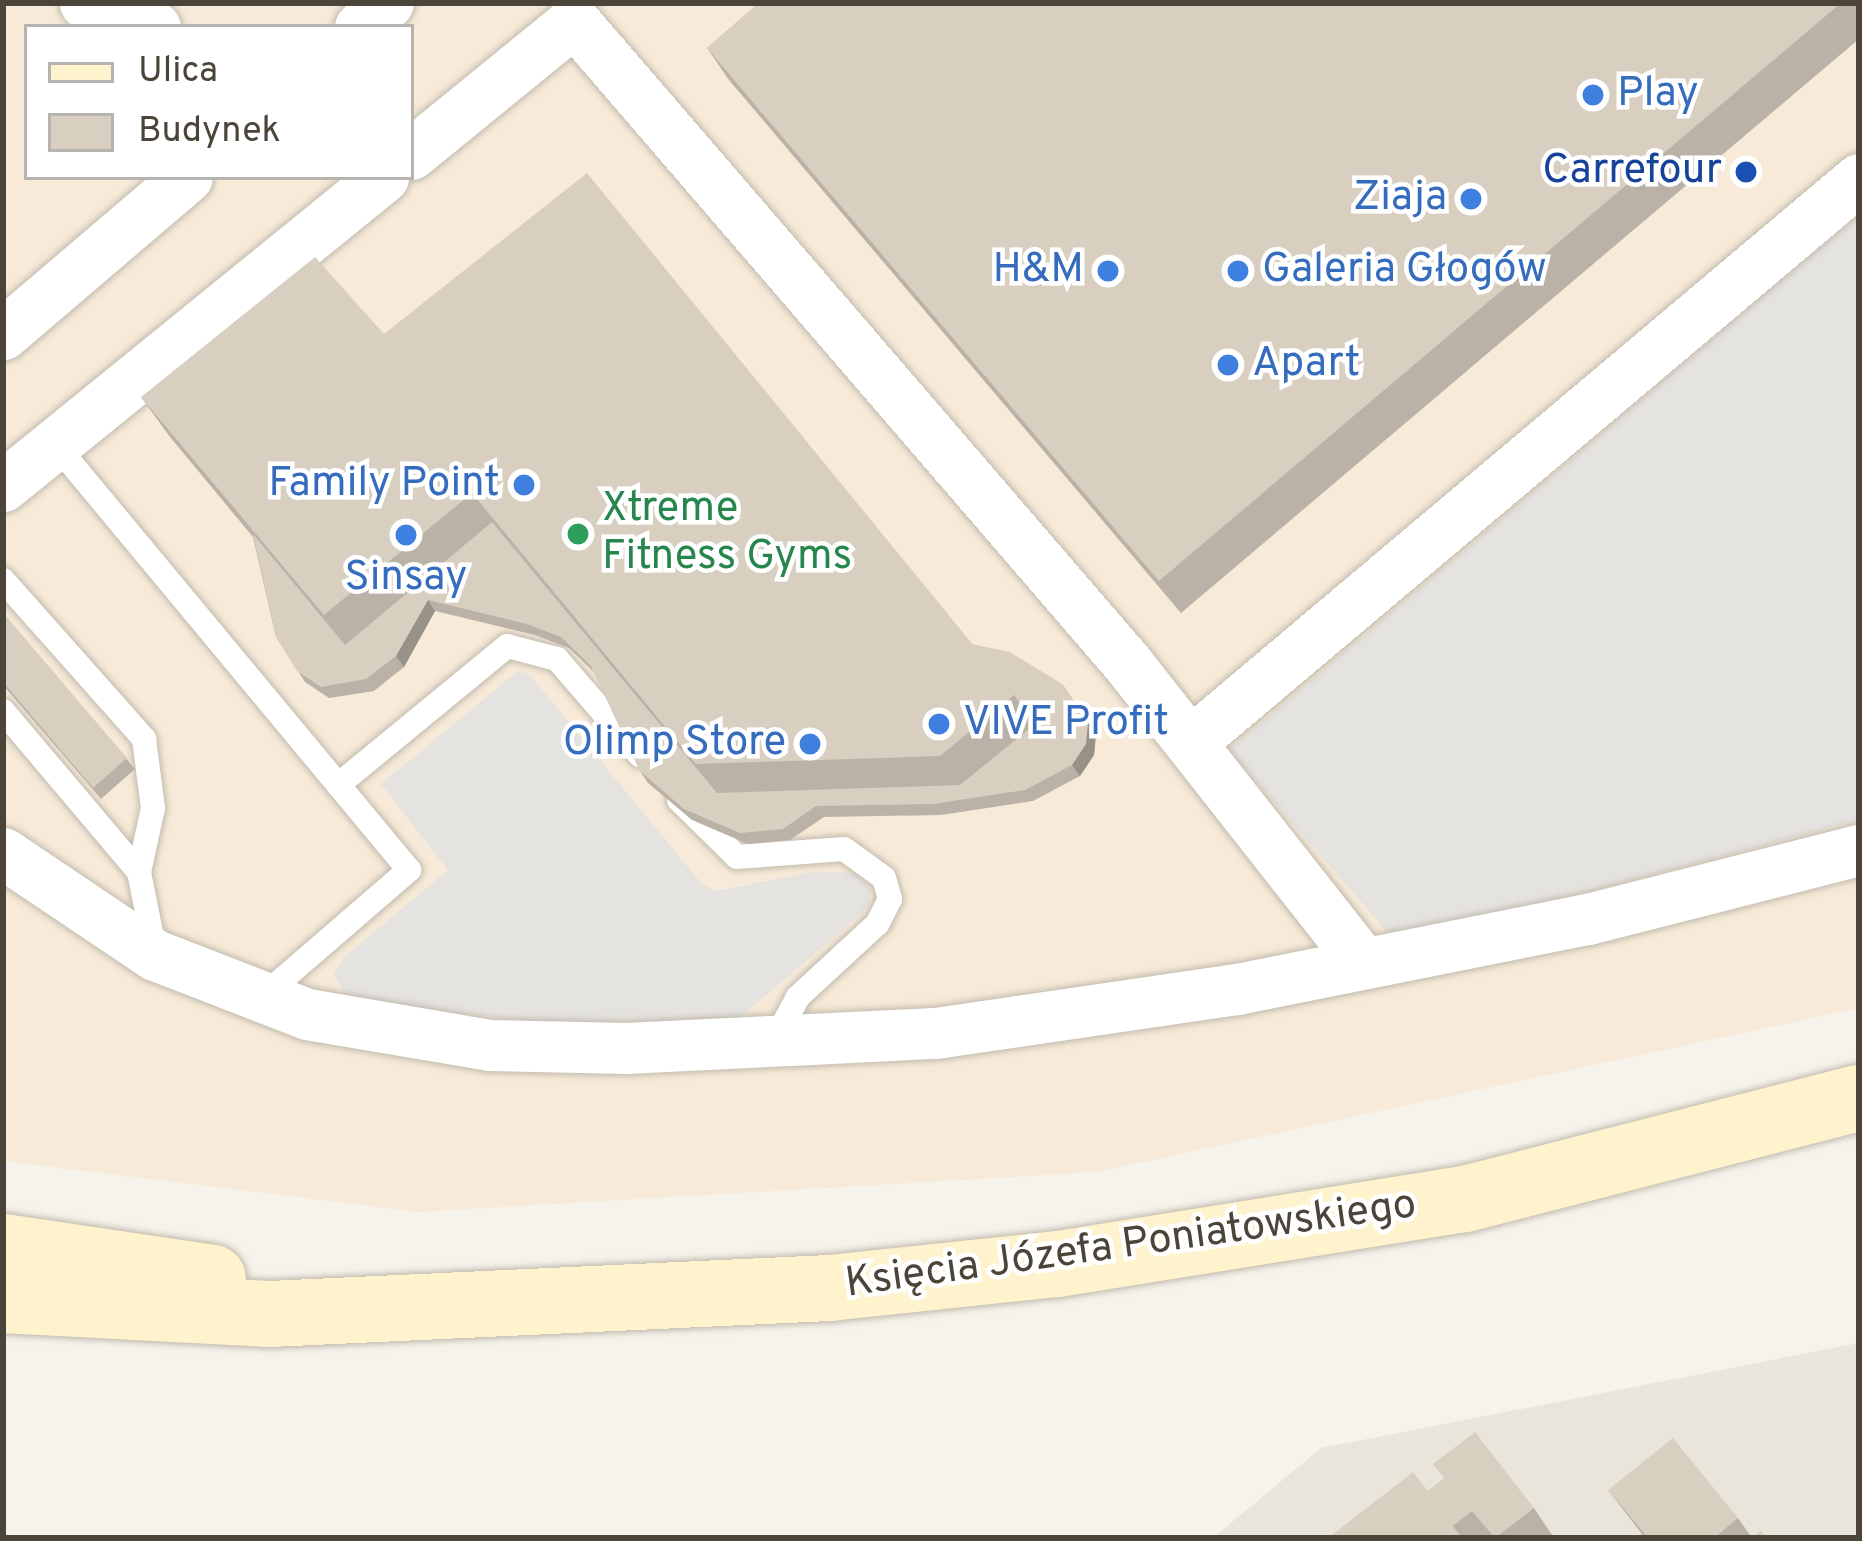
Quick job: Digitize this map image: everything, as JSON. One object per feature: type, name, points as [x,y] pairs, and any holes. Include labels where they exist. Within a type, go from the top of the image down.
[{"type":"main road","name":"Księcia Józefa Poniatowskiego","points":[[3,1300],[270,1314],[391,1304],[766,1292],[1058,1264],[1465,1198],[1859,1098]]},
{"type":"main road","name":"Księcia Józefa Poniatowskiego","points":[[3,1247],[391,1304]]},
{"type":"street","points":[[85,3],[146,24]]},
{"type":"street","points":[[364,24],[388,3]]},
{"type":"street","points":[[414,152],[585,12],[1192,741],[1364,963]]},
{"type":"street","points":[[1192,741],[1859,179]]},
{"type":"street","points":[[3,334],[183,180]]},
{"type":"street","points":[[3,486],[379,180]]},
{"type":"street","points":[[3,853],[155,955],[261,998],[370,1030],[490,1045],[774,1041],[934,1033],[1364,963],[1628,910],[1859,850]]},
{"type":"lane","points":[[56,444],[409,870],[261,998]]},
{"type":"lane","points":[[3,580],[145,740],[154,808],[139,872],[155,955]]},
{"type":"lane","points":[[338,785],[506,646],[557,659],[718,845],[737,856],[844,849],[884,878],[890,899],[877,924],[798,997],[774,1041]]},
{"type":"lane","points":[[3,711],[139,872]]},
{"type":"shaded area","points":[[3,3],[1859,3],[1859,1008],[1097,1172],[418,1212],[3,1161]]},
{"type":"shaded area","points":[[1859,215],[1859,820],[1396,942],[1229,750]]},
{"type":"shaded area","points":[[518,671],[530,675],[701,883],[717,891],[812,872],[859,873],[871,889],[869,907],[736,1021],[545,1023],[349,1000],[334,975],[344,957],[448,870],[381,784]]},
{"type":"shaded area","points":[[1859,1343],[1859,1538],[1213,1538],[1321,1448]]},
{"type":"building","name":"Galeria Głogów","points":[[759,3],[1841,3],[1159,581],[707,48]]},
{"type":"building","name":"Family Point","points":[[587,173],[1014,695],[940,756],[696,764],[472,493],[324,615],[141,397],[315,257],[384,334]]},
{"type":"building","points":[[492,522],[717,793],[960,785],[1035,724],[972,644],[1010,652],[1062,684],[1088,723],[1086,744],[1072,765],[1025,790],[933,804],[816,806],[783,829],[740,833],[684,809],[640,771],[591,666],[561,637],[527,624],[428,600],[396,656],[366,679],[321,687],[297,671],[276,637],[253,534],[345,645]]},
{"type":"building","points":[[3,613],[127,758],[93,788],[3,682]]},
{"type":"building","points":[[1475,1432],[1534,1508],[1495,1538],[1472,1511],[1453,1526],[1462,1538],[1328,1538],[1413,1472],[1428,1491],[1444,1478],[1433,1464]]},
{"type":"building","points":[[1673,1438],[1738,1518],[1714,1538],[1648,1538],[1608,1490]]},
{"type":"place","name":"Play","points":[[1593,95]]},
{"type":"place","name":"Carrefour","points":[[1746,172]]},
{"type":"place","name":"Ziaja","points":[[1471,199]]},
{"type":"place","name":"H&M","points":[[1108,271]]},
{"type":"place","name":"Galeria Głogów","points":[[1238,271]]},
{"type":"place","name":"Apart","points":[[1228,365]]},
{"type":"place","name":"Family Point","points":[[524,485]]},
{"type":"place","name":"Xtreme Fitness Gyms","points":[[578,534]]},
{"type":"place","name":"Sinsay","points":[[406,535]]},
{"type":"place","name":"VIVE Profit","points":[[939,724]]},
{"type":"place","name":"Olimp Store","points":[[810,744]]}]
